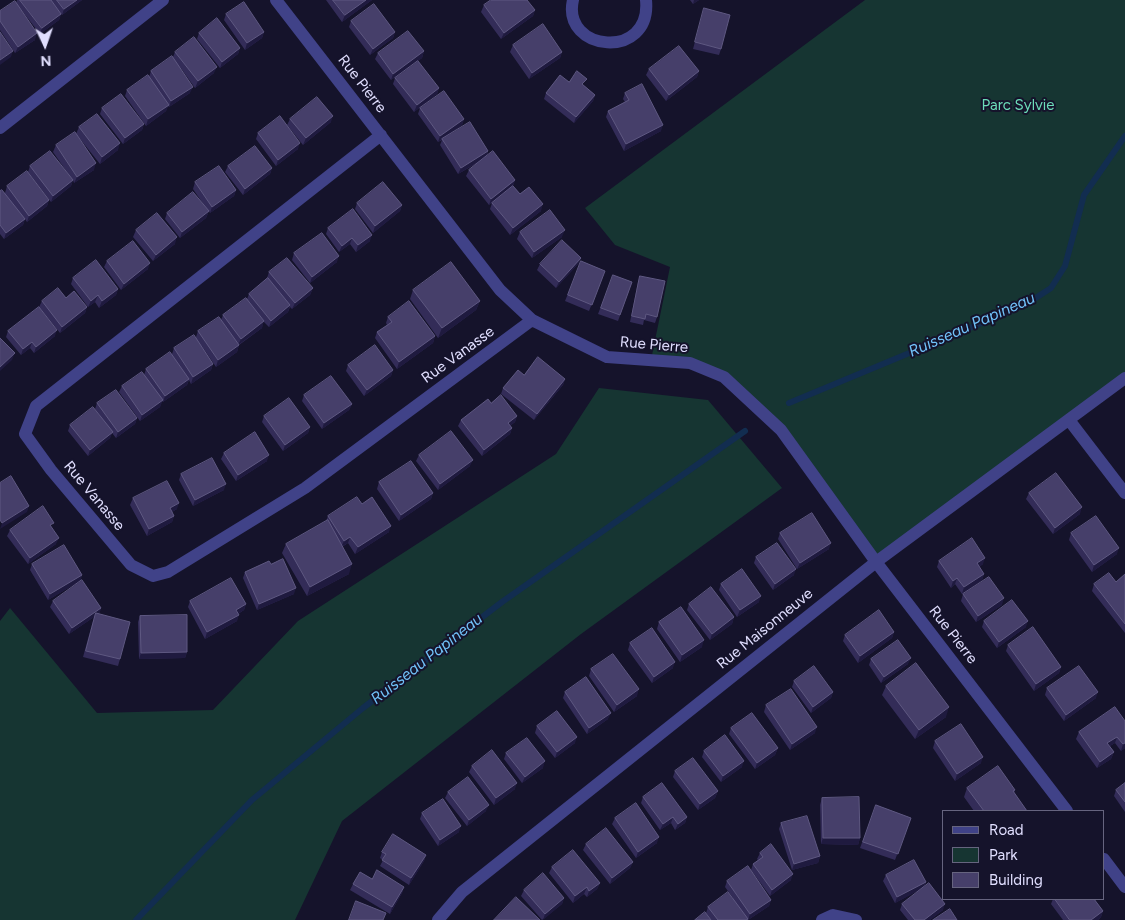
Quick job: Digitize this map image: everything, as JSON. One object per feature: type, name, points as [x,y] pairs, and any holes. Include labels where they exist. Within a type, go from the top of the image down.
[{"type":"street","points":[[0,128],[163,0]]},
{"type":"street","name":"Rue Pierre","points":[[276,0],[500,290],[532,320],[607,357],[690,363],[724,377],[781,430],[876,562],[1066,810]]},
{"type":"street","points":[[573,0],[573,15],[577,26],[585,35],[595,41],[606,44],[629,38],[638,31],[644,20],[646,0]]},
{"type":"street","name":"Rue Vanasse","points":[[381,136],[36,406],[25,434],[51,470],[131,565],[152,576],[168,572],[305,488],[532,320]]},
{"type":"street","name":"Rue Maisonneuve","points":[[438,920],[462,892],[876,562],[1125,378]]},
{"type":"street","points":[[1069,420],[1125,493]]},
{"type":"street","points":[[1105,860],[1125,886]]},
{"type":"street","points":[[822,920],[833,915],[856,920]]},
{"type":"green space","name":"Parc Sylvie","points":[[865,0],[1125,0],[1125,378],[876,562],[781,430],[724,377],[651,360],[670,267],[615,245],[585,208]]},
{"type":"green space","points":[[599,388],[708,400],[782,488],[581,634],[342,821],[295,920],[0,920],[0,621],[10,608],[97,713],[213,710],[298,621],[556,454]]},
{"type":"building","points":[[20,0],[51,0],[61,14],[42,28]]},
{"type":"building","points":[[57,0],[77,0],[64,9]]},
{"type":"building","points":[[333,0],[366,0],[345,15]]},
{"type":"building","points":[[491,0],[527,0],[535,10],[504,33],[484,5]]},
{"type":"building","points":[[15,1],[37,33],[18,47],[0,21],[0,11]]},
{"type":"building","points":[[244,2],[264,32],[247,43],[226,14]]},
{"type":"building","points":[[374,4],[395,32],[373,49],[351,21]]},
{"type":"building","points":[[704,8],[730,15],[721,49],[695,42]]},
{"type":"building","points":[[217,18],[240,48],[222,62],[199,33]]},
{"type":"building","points":[[543,24],[562,52],[532,73],[513,45]]},
{"type":"building","points":[[408,31],[424,51],[393,74],[378,53]]},
{"type":"building","points":[[0,32],[13,51],[0,60]]},
{"type":"building","points":[[194,37],[217,67],[198,81],[175,52]]},
{"type":"building","points":[[679,46],[699,71],[669,95],[649,69]]},
{"type":"building","points":[[172,56],[193,87],[171,101],[151,71]]},
{"type":"building","points":[[418,61],[439,88],[417,105],[395,78]]},
{"type":"building","points":[[577,71],[587,79],[582,84],[595,95],[576,117],[546,93],[560,75],[569,82]]},
{"type":"building","points":[[148,75],[169,105],[148,119],[127,90]]},
{"type":"building","points":[[642,84],[663,125],[626,144],[608,111],[629,100],[625,93]]},
{"type":"building","points":[[444,91],[464,119],[440,136],[420,108]]},
{"type":"building","points":[[121,94],[144,124],[125,138],[102,108]]},
{"type":"building","points":[[317,97],[333,116],[306,138],[290,119]]},
{"type":"building","points":[[97,114],[120,143],[102,157],[79,127]]},
{"type":"building","points":[[280,116],[300,143],[278,160],[258,133]]},
{"type":"building","points":[[470,122],[488,151],[461,168],[442,139]]},
{"type":"building","points":[[75,132],[96,163],[77,177],[56,145]]},
{"type":"building","points":[[255,146],[272,168],[245,189],[228,166]]},
{"type":"building","points":[[50,151],[73,180],[53,196],[30,166]]},
{"type":"building","points":[[493,151],[515,180],[491,199],[469,170]]},
{"type":"building","points":[[219,166],[236,190],[212,207],[195,182]]},
{"type":"building","points":[[27,171],[49,200],[29,216],[7,186]]},
{"type":"building","points":[[383,182],[402,205],[375,226],[357,203]]},
{"type":"building","points":[[513,186],[520,194],[529,187],[543,204],[513,228],[492,203]]},
{"type":"building","points":[[2,190],[25,219],[6,233],[0,225],[0,191]]},
{"type":"building","points":[[193,192],[209,211],[182,232],[167,213]]},
{"type":"building","points":[[353,209],[372,235],[358,245],[352,238],[342,246],[328,228]]},
{"type":"building","points":[[550,210],[565,230],[534,252],[520,232]]},
{"type":"building","points":[[157,213],[177,237],[156,255],[136,230]]},
{"type":"building","points":[[322,233],[339,256],[312,277],[294,253]]},
{"type":"building","points":[[562,240],[581,258],[559,282],[540,264]]},
{"type":"building","points":[[133,241],[150,263],[124,284],[107,261]]},
{"type":"building","points":[[287,258],[313,288],[295,303],[269,272]]},
{"type":"building","points":[[96,260],[118,289],[102,301],[98,295],[91,301],[73,278]]},
{"type":"building","points":[[581,261],[605,271],[592,305],[568,295]]},
{"type":"building","points":[[451,262],[480,301],[442,328],[413,290]]},
{"type":"building","points":[[613,275],[632,282],[620,315],[601,308]]},
{"type":"building","points":[[640,276],[665,281],[657,317],[646,314],[645,319],[632,316]]},
{"type":"building","points":[[268,278],[290,305],[271,321],[249,294]]},
{"type":"building","points":[[58,288],[66,298],[74,291],[87,307],[62,327],[42,301]]},
{"type":"building","points":[[246,298],[264,321],[241,339],[223,315]]},
{"type":"building","points":[[409,301],[435,336],[399,362],[377,332],[392,322],[388,317]]},
{"type":"building","points":[[39,307],[57,330],[36,347],[32,342],[23,349],[8,331]]},
{"type":"building","points":[[219,317],[239,345],[218,360],[198,331]]},
{"type":"building","points":[[194,335],[213,364],[193,377],[174,348]]},
{"type":"building","points":[[0,338],[15,353],[0,367]]},
{"type":"building","points":[[375,345],[393,370],[367,390],[348,365]]},
{"type":"building","points":[[170,352],[189,379],[165,396],[146,369]]},
{"type":"building","points":[[538,357],[565,379],[537,414],[503,388],[518,370],[524,375]]},
{"type":"building","points":[[142,372],[163,400],[142,415],[122,386]]},
{"type":"building","points":[[331,376],[352,404],[324,423],[304,395]]},
{"type":"building","points":[[116,390],[137,418],[118,432],[97,403]]},
{"type":"building","points":[[501,395],[517,416],[508,423],[512,428],[484,450],[461,420],[488,399],[491,403]]},
{"type":"building","points":[[289,398],[310,427],[285,445],[264,416]]},
{"type":"building","points":[[93,407],[113,432],[90,450],[70,425]]},
{"type":"building","points":[[451,431],[473,460],[440,484],[419,455]]},
{"type":"building","points":[[255,432],[269,455],[238,475],[224,453]]},
{"type":"building","points":[[212,458],[226,484],[195,500],[181,474]]},
{"type":"building","points":[[411,461],[433,493],[401,515],[379,482]]},
{"type":"building","points":[[1056,473],[1082,507],[1055,528],[1029,493]]},
{"type":"building","points":[[11,476],[29,506],[2,523],[0,520],[0,483]]},
{"type":"building","points":[[167,481],[179,503],[170,508],[174,516],[149,529],[133,498]]},
{"type":"building","points":[[357,497],[362,504],[372,497],[391,526],[358,547],[350,537],[344,541],[328,516]]},
{"type":"building","points":[[43,506],[54,523],[50,525],[59,538],[30,558],[10,530]]},
{"type":"building","points":[[812,513],[831,543],[800,563],[780,533]]},
{"type":"building","points":[[1096,516],[1119,548],[1094,565],[1071,533]]},
{"type":"building","points":[[328,520],[352,564],[310,587],[286,544]]},
{"type":"building","points":[[972,538],[985,558],[977,563],[984,574],[964,587],[957,578],[953,581],[939,561]]},
{"type":"building","points":[[777,543],[796,569],[775,584],[756,557]]},
{"type":"building","points":[[64,545],[82,575],[50,594],[32,564]]},
{"type":"building","points":[[283,559],[296,588],[259,604],[245,572],[269,561],[271,564]]},
{"type":"building","points":[[742,569],[761,596],[740,610],[721,584]]},
{"type":"building","points":[[1109,573],[1116,582],[1125,574],[1125,624],[1094,584]]},
{"type":"building","points":[[989,577],[1004,598],[978,616],[963,594]]},
{"type":"building","points":[[231,578],[246,604],[236,610],[239,615],[207,632],[190,601]]},
{"type":"building","points":[[82,580],[101,608],[72,628],[53,601]]},
{"type":"building","points":[[711,587],[734,617],[712,634],[689,604]]},
{"type":"building","points":[[1012,600],[1028,621],[999,642],[984,621]]},
{"type":"building","points":[[681,607],[704,640],[682,655],[659,622]]},
{"type":"building","points":[[879,610],[894,632],[860,656],[845,635]]},
{"type":"building","points":[[96,613],[130,622],[120,659],[86,651]]},
{"type":"building","points":[[187,615],[187,652],[141,653],[140,616]]},
{"type":"building","points":[[1033,627],[1061,667],[1036,684],[1008,645]]},
{"type":"building","points":[[652,628],[675,662],[654,677],[630,643]]},
{"type":"building","points":[[898,640],[911,658],[884,677],[871,659]]},
{"type":"building","points":[[613,654],[639,689],[617,705],[591,669]]},
{"type":"building","points":[[916,663],[949,707],[919,730],[886,686]]},
{"type":"building","points":[[814,666],[833,692],[813,707],[794,681]]},
{"type":"building","points":[[1079,666],[1098,692],[1066,715],[1047,688]]},
{"type":"building","points":[[586,677],[611,713],[589,728],[565,692]]},
{"type":"building","points":[[791,689],[817,727],[792,744],[766,705]]},
{"type":"building","points":[[1115,707],[1125,721],[1125,743],[1123,744],[1117,737],[1107,743],[1114,752],[1100,762],[1079,732]]},
{"type":"building","points":[[557,711],[577,737],[557,752],[537,726]]},
{"type":"building","points":[[752,713],[778,748],[757,763],[731,728]]},
{"type":"building","points":[[961,724],[983,757],[957,774],[935,741]]},
{"type":"building","points":[[725,735],[744,761],[723,776],[704,751]]},
{"type":"building","points":[[527,738],[545,761],[525,777],[506,753]]},
{"type":"building","points":[[492,750],[517,783],[496,798],[472,766]]},
{"type":"building","points":[[693,758],[718,791],[700,804],[675,771]]},
{"type":"building","points":[[998,766],[1026,810],[983,810],[967,788]]},
{"type":"building","points":[[468,777],[489,805],[469,820],[448,792]]},
{"type":"building","points":[[662,783],[687,817],[678,824],[673,817],[663,824],[643,797]]},
{"type":"building","points":[[1125,783],[1125,802],[1116,790]]},
{"type":"building","points":[[859,797],[860,838],[823,838],[822,798]]},
{"type":"building","points":[[443,799],[461,826],[440,840],[422,813]]},
{"type":"building","points":[[636,803],[659,837],[638,852],[615,818]]},
{"type":"building","points":[[876,805],[911,818],[898,854],[863,842]]},
{"type":"building","points":[[807,816],[820,856],[794,864],[781,823]]},
{"type":"building","points":[[606,828],[633,862],[612,878],[586,844]]},
{"type":"building","points":[[393,834],[426,855],[411,878],[382,860],[386,854],[382,852]]},
{"type":"building","points":[[771,844],[793,874],[772,890],[753,864],[763,857],[760,853]]},
{"type":"building","points":[[573,850],[600,883],[589,891],[587,887],[575,896],[552,867]]},
{"type":"building","points":[[914,860],[926,882],[897,897],[886,875]]},
{"type":"building","points":[[748,866],[771,900],[750,914],[727,881]]},
{"type":"building","points":[[377,870],[404,887],[392,907],[353,884],[360,872],[372,879]]},
{"type":"building","points":[[543,873],[564,898],[545,914],[524,890]]},
{"type":"building","points":[[929,883],[945,904],[924,920],[915,920],[902,904]]},
{"type":"building","points":[[728,892],[748,919],[718,920],[708,907]]},
{"type":"building","points":[[516,897],[540,920],[494,920]]},
{"type":"building","points":[[1056,900],[1095,900],[1103,911],[1091,920],[1070,920]]},
{"type":"building","points":[[356,901],[386,913],[383,920],[349,920]]},
{"type":"building","points":[[950,909],[957,920],[933,920]]},
{"type":"building","points":[[705,912],[711,920],[695,920]]},
{"type":"waterway","name":"Ruisseau Papineau","points":[[789,403],[1025,305],[1051,288],[1065,266],[1084,195],[1125,136]]},
{"type":"waterway","name":"Ruisseau Papineau","points":[[136,920],[252,800],[363,708],[502,602],[745,431]]}]
